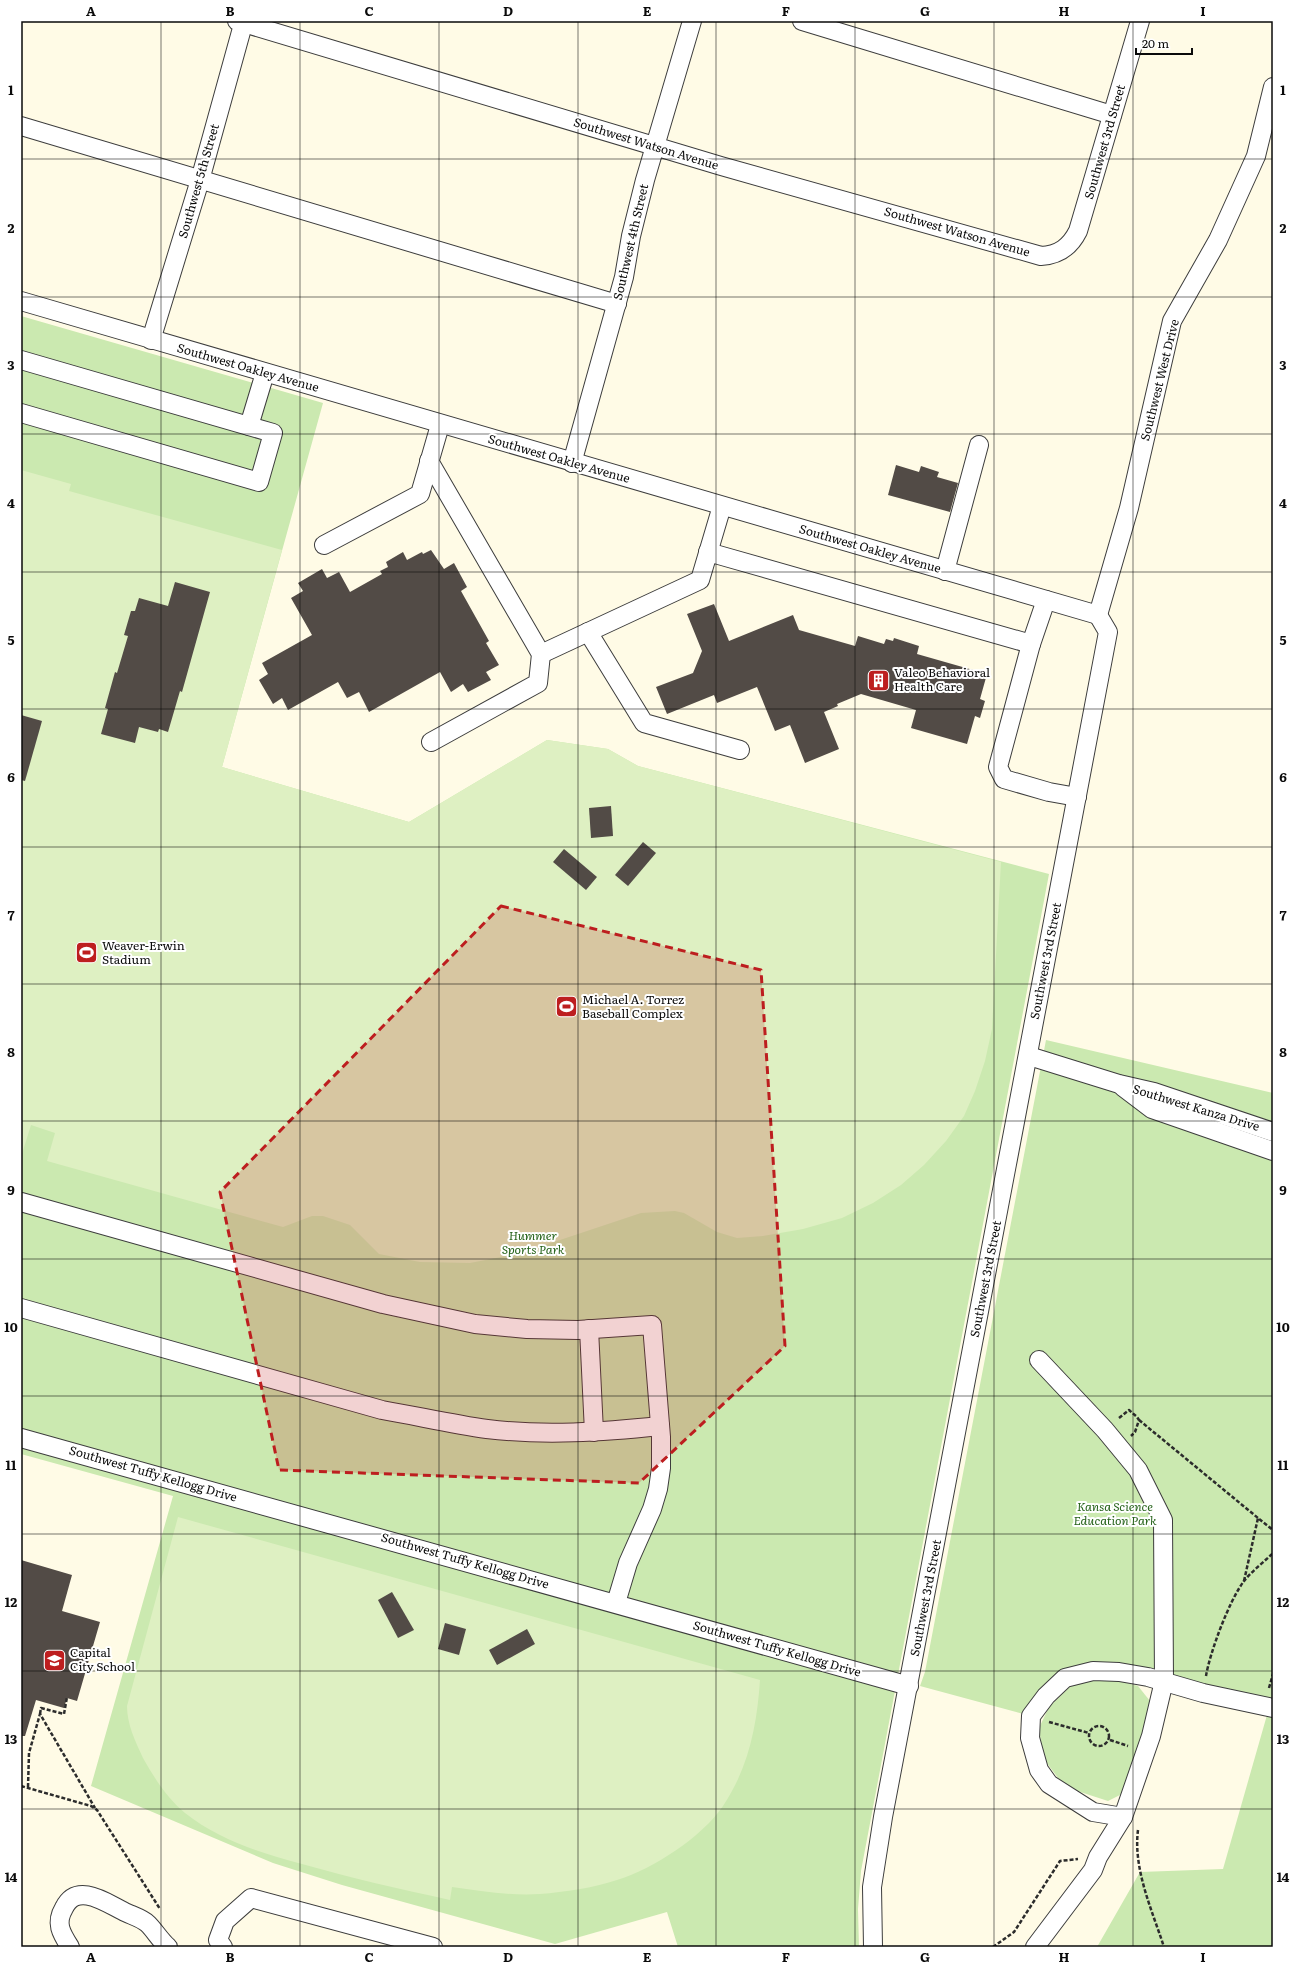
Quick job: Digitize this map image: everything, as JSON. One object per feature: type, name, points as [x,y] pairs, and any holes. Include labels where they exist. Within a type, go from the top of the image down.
[{"type":"street","name":"Southwest 4th Street","points":[[572,463],[617,304],[624,277],[631,236],[655,147],[692,21]]},
{"type":"street","points":[[802,21],[1112,115]]},
{"type":"street","name":"Southwest 3rd Street","points":[[1056,253],[1070,245],[1078,231],[1140,21]]},
{"type":"street","name":"Southwest Watson Avenue","points":[[242,22],[655,147],[1041,256],[1056,253]]},
{"type":"street","name":"Southwest 5th Street","points":[[151,340],[200,180],[242,22]]},
{"type":"street","name":"Southwest West Drive","points":[[1098,615],[1129,508],[1172,321],[1218,240],[1256,156],[1273,87]]},
{"type":"street","points":[[21,126],[617,304]]},
{"type":"street","name":"Southwest Oakley Avenue","points":[[21,301],[572,463],[1098,615]]},
{"type":"street","points":[[21,360],[273,433],[259,482],[21,413]]},
{"type":"street","points":[[249,426],[265,373]]},
{"type":"street","points":[[324,545],[420,494],[440,424]]},
{"type":"street","points":[[945,571],[979,445]]},
{"type":"street","points":[[430,462],[541,654],[538,683],[431,742]]},
{"type":"street","points":[[541,654],[700,580],[722,506]]},
{"type":"street","points":[[708,552],[1031,644]]},
{"type":"street","points":[[1046,600],[1031,644],[998,767],[1004,779],[1049,792],[1077,797]]},
{"type":"street","name":"Southwest 3rd Street","points":[[873,1947],[872,1887],[883,1817],[1029,1056],[1108,632],[1098,615]]},
{"type":"street","points":[[588,632],[644,723],[740,750]]},
{"type":"street","name":"Southwest Kanza Drive","points":[[1029,1056],[1119,1084],[1154,1092],[1273,1132]]},
{"type":"street","name":"Southwest Kanza Drive","points":[[1119,1084],[1152,1109],[1273,1151]]},
{"type":"street","points":[[21,1202],[383,1304],[475,1324],[527,1329],[589,1329],[652,1325],[660,1426],[661,1468],[658,1489],[652,1509],[628,1563],[616,1603]]},
{"type":"street","points":[[21,1308],[382,1410],[488,1429],[538,1432],[594,1432],[660,1426]]},
{"type":"street","points":[[589,1329],[594,1432]]},
{"type":"street","points":[[1035,1947],[1093,1870],[1098,1857],[1131,1822],[1164,1681],[1163,1520],[1138,1470],[1105,1430],[1039,1360]]},
{"type":"street","name":"Southwest Tuffy Kellogg Drive","points":[[21,1438],[909,1686]]},
{"type":"street","points":[[1131,1822],[1093,1812],[1050,1784],[1039,1770],[1030,1738],[1030,1716],[1046,1696],[1065,1678],[1094,1671],[1119,1672],[1164,1681],[1203,1693],[1273,1708]]},
{"type":"street","points":[[70,1947],[61,1934],[58,1924],[60,1914],[67,1901],[80,1896],[92,1895],[147,1923],[160,1945]]},
{"type":"street","points":[[223,1947],[218,1940],[225,1921],[251,1898],[433,1947]]},
{"type":"path","points":[[1139,1420],[1273,1530]]},
{"type":"path","points":[[1244,1582],[1258,1518]]},
{"type":"path","points":[[1203,1693],[1210,1657],[1233,1601],[1244,1582],[1273,1553]]},
{"type":"path","points":[[28,1788],[29,1753],[41,1708],[64,1714],[67,1698]]},
{"type":"path","points":[[40,1714],[97,1810],[160,1909]]},
{"type":"path","points":[[1030,1716],[1089,1733]]},
{"type":"path","points":[[1094,1726],[1103,1726],[1109,1732],[1110,1740],[1104,1746],[1097,1747],[1090,1742],[1089,1733],[1094,1726]]},
{"type":"path","points":[[1110,1740],[1134,1748]]},
{"type":"path","points":[[21,1786],[91,1806],[97,1810]]},
{"type":"path","points":[[1131,1822],[1137,1841],[1139,1869],[1164,1947]]},
{"type":"path","points":[[993,1947],[1014,1932],[1060,1861],[1098,1857]]},
{"type":"highlighted area","points":[[501,906],[761,970],[785,1346],[639,1483],[279,1470],[220,1192]]},
{"type":"green space","name":"Hummer Sports Park","points":[[21,316],[323,403],[222,767],[409,822],[547,740],[608,749],[638,766],[1049,874],[861,1871],[858,1909],[859,1947],[678,1947],[667,1912],[555,1944],[342,1885],[273,1863],[91,1786],[173,1496],[21,1454]]},
{"type":"green space","name":"Michael A. Torrez Baseball Complex","points":[[21,470],[71,484],[69,491],[282,550],[222,767],[409,822],[547,740],[608,749],[638,766],[1001,862],[992,1029],[985,1061],[975,1091],[964,1116],[946,1141],[924,1165],[901,1185],[873,1203],[842,1218],[803,1229],[763,1236],[737,1238],[717,1232],[684,1213],[675,1211],[641,1213],[521,1253],[470,1263],[420,1262],[379,1254],[350,1225],[323,1216],[312,1216],[283,1227],[47,1161],[55,1133],[31,1125],[21,1157]]},
{"type":"green space","name":"Kansa Science Education Park","points":[[1046,1040],[1273,1093],[1273,1947],[1097,1947],[1140,1872],[1223,1869],[1269,1708],[1148,1677],[1065,1678],[1031,1716],[920,1686],[925,1672]]},
{"type":"green space","points":[[178,1517],[760,1680],[757,1713],[750,1745],[732,1791],[714,1818],[703,1829],[661,1860],[631,1875],[608,1883],[540,1894],[496,1893],[452,1887],[450,1900],[320,1869],[271,1855],[226,1838],[212,1831],[185,1813],[167,1795],[143,1758],[132,1732],[127,1713],[127,1706]]},
{"type":"green space","points":[[1105,1677],[1138,1686],[1150,1701],[1148,1717],[1126,1792],[1108,1801],[1065,1787],[1043,1758],[1039,1728],[1049,1707],[1076,1681]]},
{"type":"building","points":[[896,465],[919,472],[921,466],[939,472],[937,477],[958,483],[950,512],[888,495]]},
{"type":"building","points":[[431,550],[444,569],[454,563],[467,587],[461,591],[489,641],[486,643],[499,665],[486,672],[491,680],[468,692],[463,684],[451,692],[440,672],[369,712],[359,692],[347,698],[338,682],[288,710],[282,698],[273,704],[259,680],[268,674],[262,663],[312,635],[291,598],[303,591],[298,583],[322,569],[327,578],[339,572],[350,592],[382,574],[380,571],[388,567],[386,562],[403,552],[407,560],[422,552],[423,554]]},
{"type":"building","points":[[175,582],[210,592],[182,692],[180,691],[168,732],[159,729],[158,732],[139,727],[135,743],[101,734],[108,709],[105,708],[115,672],[117,673],[128,636],[124,635],[131,611],[135,611],[139,598],[168,606]]},
{"type":"building","name":"Valeo Behavioral Health Care","points":[[714,604],[729,641],[793,615],[799,630],[855,646],[858,636],[884,644],[886,639],[893,641],[894,638],[919,646],[917,654],[987,674],[980,699],[985,701],[980,718],[975,716],[967,744],[911,728],[916,710],[861,694],[837,704],[838,706],[824,712],[839,749],[805,763],[790,725],[775,731],[757,687],[717,703],[714,695],[667,714],[656,687],[693,673],[702,651],[687,614]]},
{"type":"building","points":[[21,715],[42,721],[25,781],[21,780]]},
{"type":"building","points":[[611,806],[613,836],[591,838],[589,808]]},
{"type":"building","points":[[643,842],[656,853],[628,886],[615,875]]},
{"type":"building","points":[[564,849],[597,877],[586,890],[553,862]]},
{"type":"building","name":"Capital City School","points":[[21,1560],[72,1575],[62,1611],[100,1622],[77,1701],[67,1698],[64,1708],[36,1700],[25,1736],[21,1736]]},
{"type":"building","points":[[392,1592],[414,1630],[398,1638],[378,1600]]},
{"type":"building","points":[[445,1623],[466,1629],[459,1655],[438,1649]]},
{"type":"building","points":[[527,1629],[535,1644],[497,1665],[489,1650]]},
{"type":"place","name":"Valeo Behavioral Health Care","points":[[879,680]]},
{"type":"place","name":"Weaver-Erwin Stadium","points":[[87,953]]},
{"type":"place","name":"Michael A. Torrez Baseball Complex","points":[[567,1007]]},
{"type":"place","name":"Capital City School","points":[[55,1660]]}]
